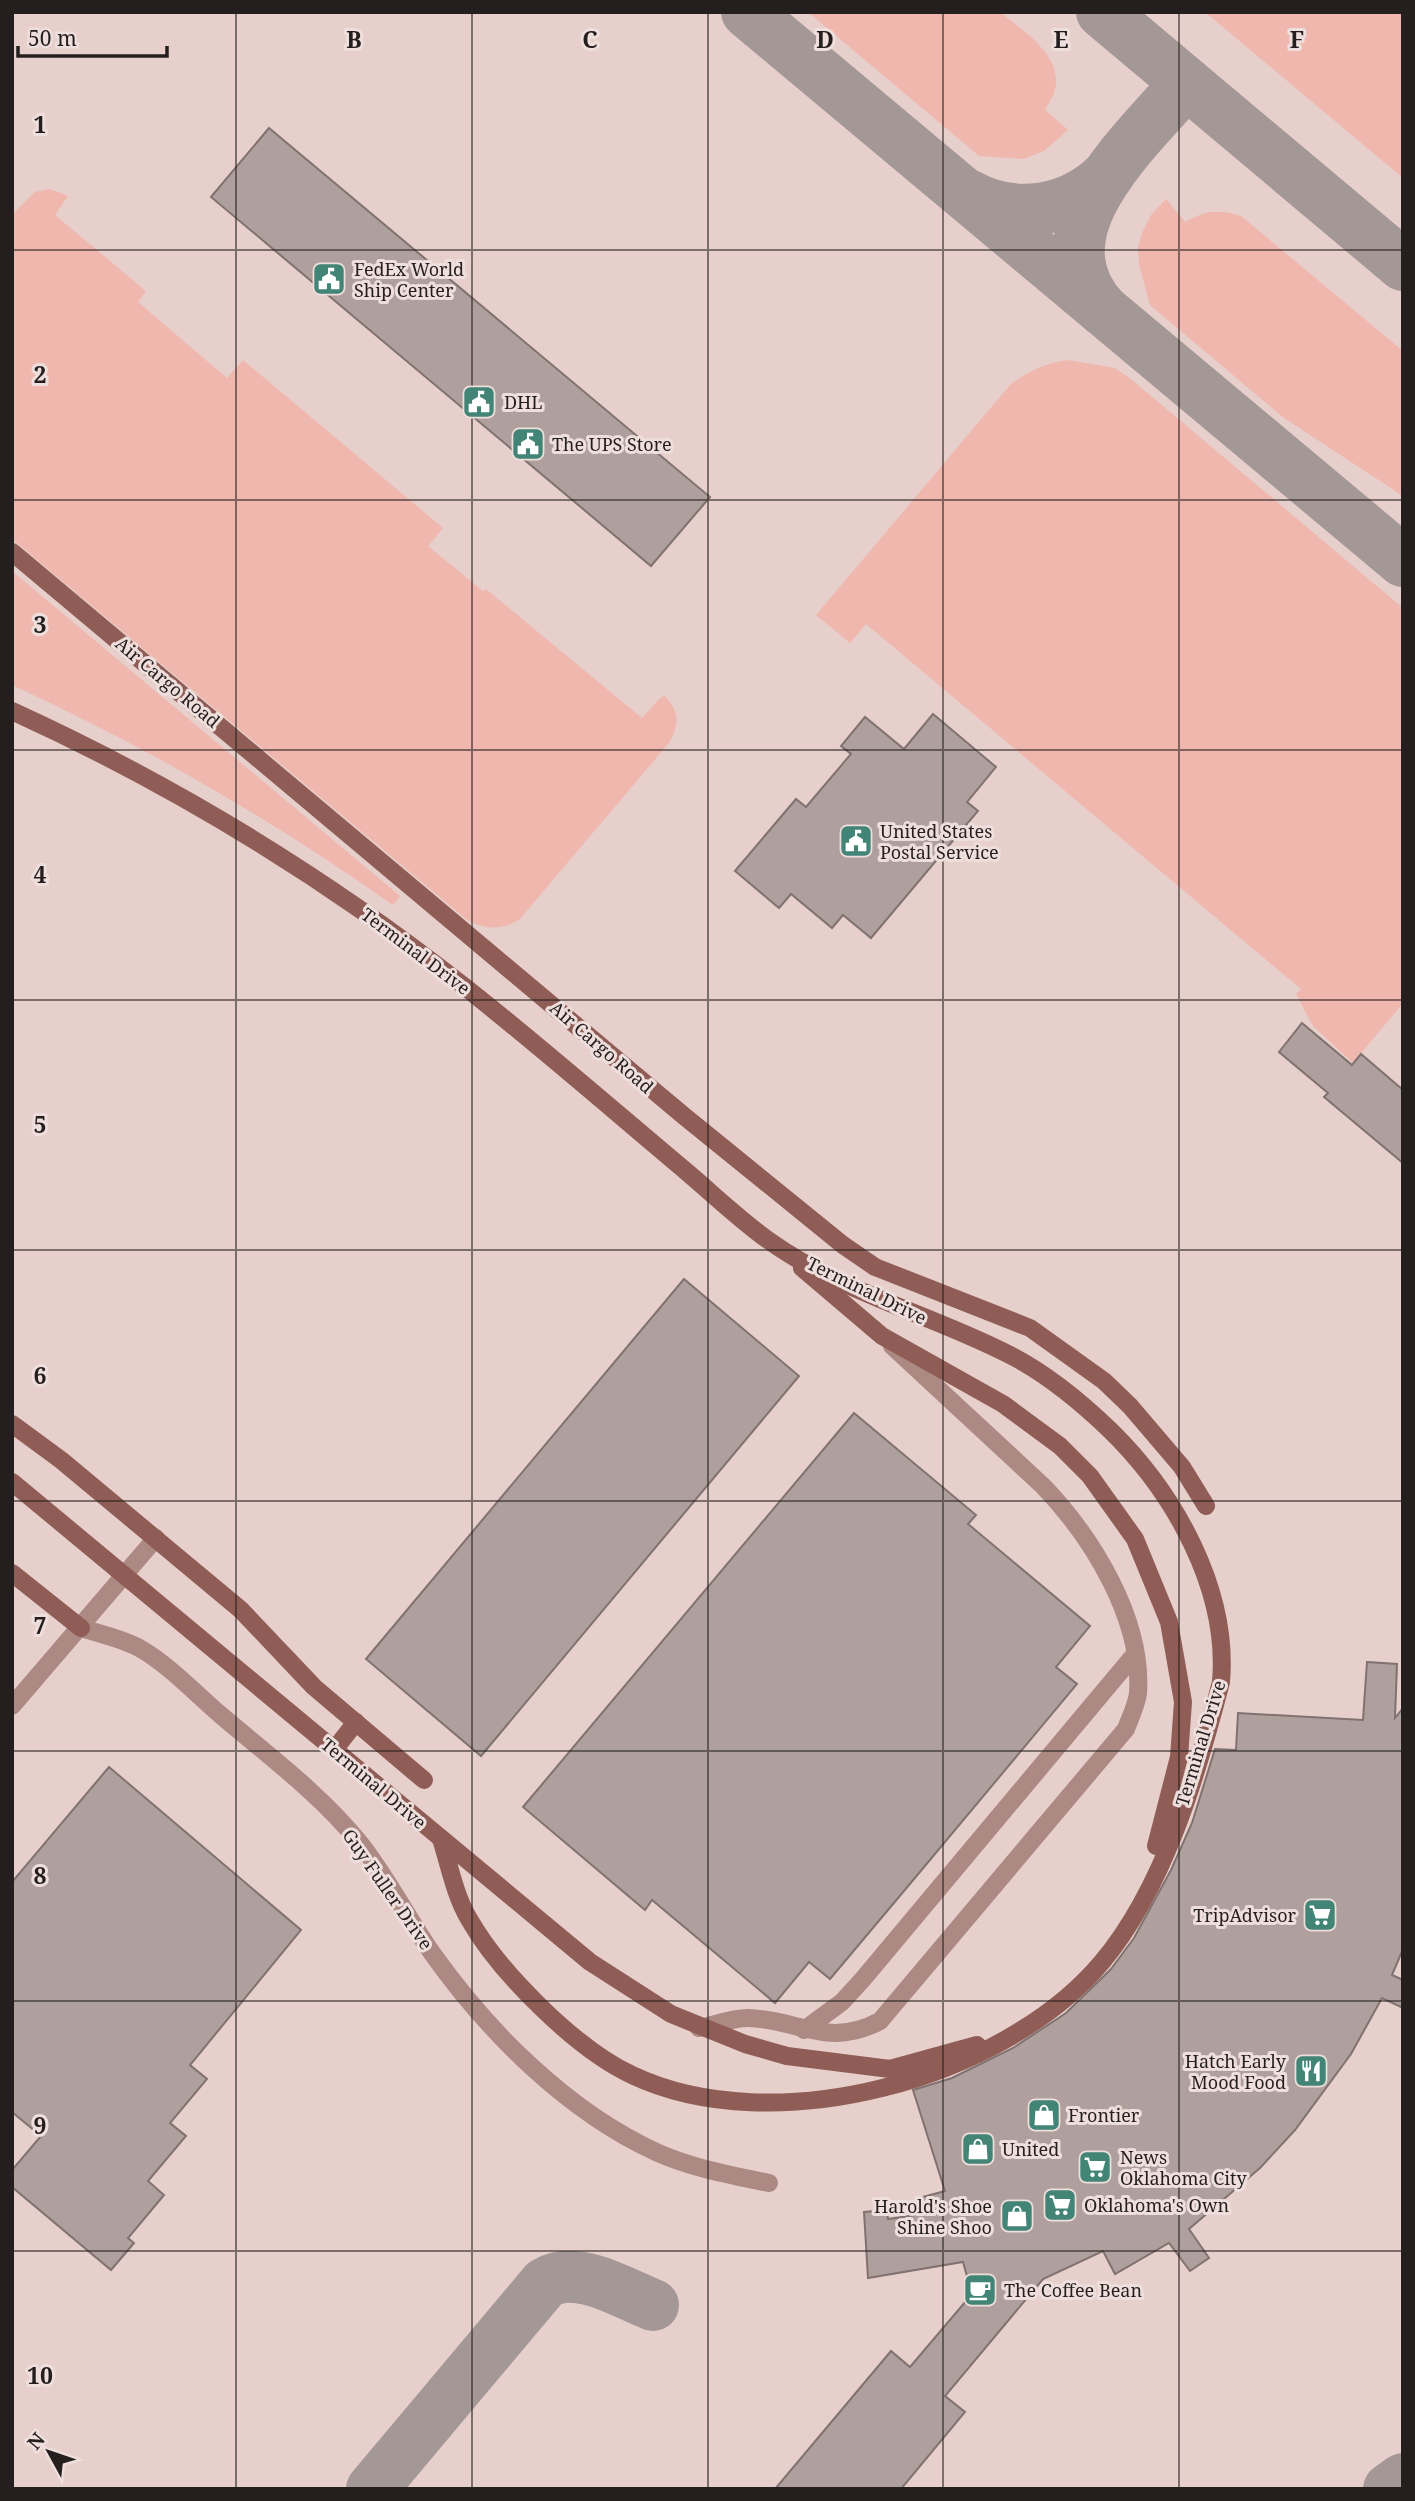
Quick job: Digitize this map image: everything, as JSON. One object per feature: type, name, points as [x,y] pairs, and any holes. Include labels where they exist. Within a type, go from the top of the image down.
[{"type":"main road","name":"Air Cargo Road","points":[[12,552],[822,1230],[875,1267],[1030,1328],[1104,1381],[1130,1406],[1182,1467],[1206,1506]]},
{"type":"main road","name":"Terminal Drive","points":[[12,711],[195,804],[349,900],[467,989],[770,1242],[851,1286],[1009,1355],[1042,1374],[1084,1406],[1140,1463],[1180,1523],[1201,1567],[1221,1630],[1221,1682],[1169,1843],[1142,1906],[1102,1962],[1049,2012],[993,2048],[892,2086],[826,2099],[746,2101],[699,2095],[632,2076],[595,2053],[554,2019],[495,1954],[468,1918],[441,1839],[12,1482]]},
{"type":"main road","points":[[441,1839],[590,1962],[634,1993],[699,2028],[787,2056],[890,2069],[974,2047],[1033,2014],[1084,1975],[1123,1919],[1159,1838],[1179,1757],[1182,1702],[1169,1622],[1135,1539],[1090,1476],[1033,1424],[882,1336],[770,1242]]},
{"type":"main road","points":[[12,1424],[156,1538],[241,1610],[314,1686],[424,1780]]},
{"type":"main road","name":"Guy Fuller Drive","points":[[12,1573],[81,1628]]},
{"type":"main road","points":[[334,1750],[356,1722]]},
{"type":"street","points":[[699,2028],[747,2018],[804,2030],[849,2034],[880,2021],[1126,1729],[1138,1694],[1135,1654],[1110,1578],[1064,1508],[882,1336]]},
{"type":"street","points":[[12,1706],[156,1538]]},
{"type":"street","name":"Guy Fuller Drive","points":[[81,1628],[141,1649],[337,1817],[381,1872],[432,1952],[467,1999],[541,2074],[617,2130],[657,2152],[719,2173],[769,2183]]},
{"type":"street","points":[[804,2030],[842,2002],[863,1979],[1135,1654]]},
{"type":"shaded area","points":[[12,12],[1403,12],[1403,2489],[12,2489]]},
{"type":"shaded area","points":[[808,12],[1000,12],[1030,36],[1047,55],[1056,77],[1055,90],[1045,110],[1068,130],[1044,151],[1024,159],[979,156]]},
{"type":"shaded area","points":[[1205,12],[1403,12],[1403,178]]},
{"type":"shaded area","points":[[50,189],[68,196],[55,215],[146,291],[138,302],[227,378],[243,360],[443,528],[428,546],[483,591],[486,589],[642,718],[661,697],[665,696],[670,702],[676,725],[669,743],[519,920],[506,926],[492,927],[466,919],[12,539],[12,215],[35,192]]},
{"type":"shaded area","points":[[1166,199],[1185,222],[1212,212],[1241,216],[1403,351],[1403,496],[1284,418],[1150,305],[1139,264],[1138,247],[1151,215]]},
{"type":"shaded area","points":[[1067,360],[1115,368],[1132,380],[1403,608],[1403,1003],[1353,1063],[1313,1026],[1296,994],[1301,989],[866,624],[850,643],[816,615],[1010,385],[1037,368]]},
{"type":"shaded area","points":[[12,571],[400,896],[393,905],[301,843],[208,786],[12,685]]},
{"type":"building","points":[[269,128],[710,497],[651,566],[211,197]]},
{"type":"building","name":"United States Postal Service","points":[[933,714],[996,767],[967,802],[978,811],[871,938],[843,915],[832,928],[791,894],[779,908],[735,871],[796,799],[806,807],[851,754],[841,746],[865,717],[904,749]]},
{"type":"building","points":[[1302,1023],[1352,1065],[1361,1054],[1403,1090],[1403,1163],[1324,1097],[1328,1093],[1279,1052]]},
{"type":"building","points":[[684,1279],[799,1376],[481,1756],[366,1659]]},
{"type":"building","points":[[854,1413],[976,1515],[968,1524],[1090,1626],[1056,1667],[1077,1684],[830,1979],[809,1962],[775,2003],[652,1900],[645,1910],[523,1807]]},
{"type":"building","points":[[1367,1662],[1397,1664],[1395,1718],[1403,1708],[1403,1949],[1392,1975],[1403,1980],[1403,2008],[1382,1998],[1351,2054],[1295,2130],[1260,2168],[1189,2229],[1209,2258],[1190,2271],[1169,2243],[1115,2274],[1103,2251],[1043,2279],[945,2396],[965,2412],[901,2489],[775,2489],[891,2351],[910,2367],[972,2294],[963,2262],[868,2278],[864,2212],[887,2210],[888,2219],[923,2214],[919,2198],[945,2191],[913,2090],[952,2078],[1013,2048],[1066,2013],[1111,1969],[1134,1938],[1171,1870],[1192,1823],[1215,1749],[1236,1750],[1238,1713],[1363,1720]]},
{"type":"building","points":[[109,1767],[301,1930],[190,2065],[207,2079],[170,2123],[186,2136],[148,2181],[164,2195],[128,2238],[134,2243],[111,2270],[12,2187],[12,2170],[41,2136],[12,2112],[12,1882]]},
{"type":"taxiway","points":[[747,12],[1403,561]]},
{"type":"taxiway","points":[[1102,12],[1403,265]]},
{"type":"taxiway","points":[[1103,310],[1084,280],[1079,249],[1085,219],[1099,189],[1119,159],[1186,83]]},
{"type":"taxiway","points":[[968,195],[1005,208],[1042,209],[1078,197],[1109,174]]},
{"type":"taxiway","points":[[372,2489],[545,2283],[558,2278],[585,2278],[653,2305]]},
{"type":"taxiway","points":[[1389,2489],[1403,2479]]},
{"type":"place","name":"FedEx World Ship Center","points":[[329,279]]},
{"type":"place","name":"DHL","points":[[479,402]]},
{"type":"place","name":"The UPS Store","points":[[528,444]]},
{"type":"place","name":"United States Postal Service","points":[[856,841]]},
{"type":"place","name":"TripAdvisor","points":[[1320,1915]]},
{"type":"place","name":"Hatch Early Mood Food","points":[[1311,2071]]},
{"type":"place","name":"Frontier","points":[[1044,2115]]},
{"type":"place","name":"United","points":[[978,2149]]},
{"type":"place","name":"News Oklahoma City","points":[[1095,2167]]},
{"type":"place","name":"Oklahoma's Own","points":[[1060,2205]]},
{"type":"place","name":"Harold's Shoe Shine Shoo","points":[[1017,2216]]},
{"type":"place","name":"The Coffee Bean","points":[[980,2290]]}]
